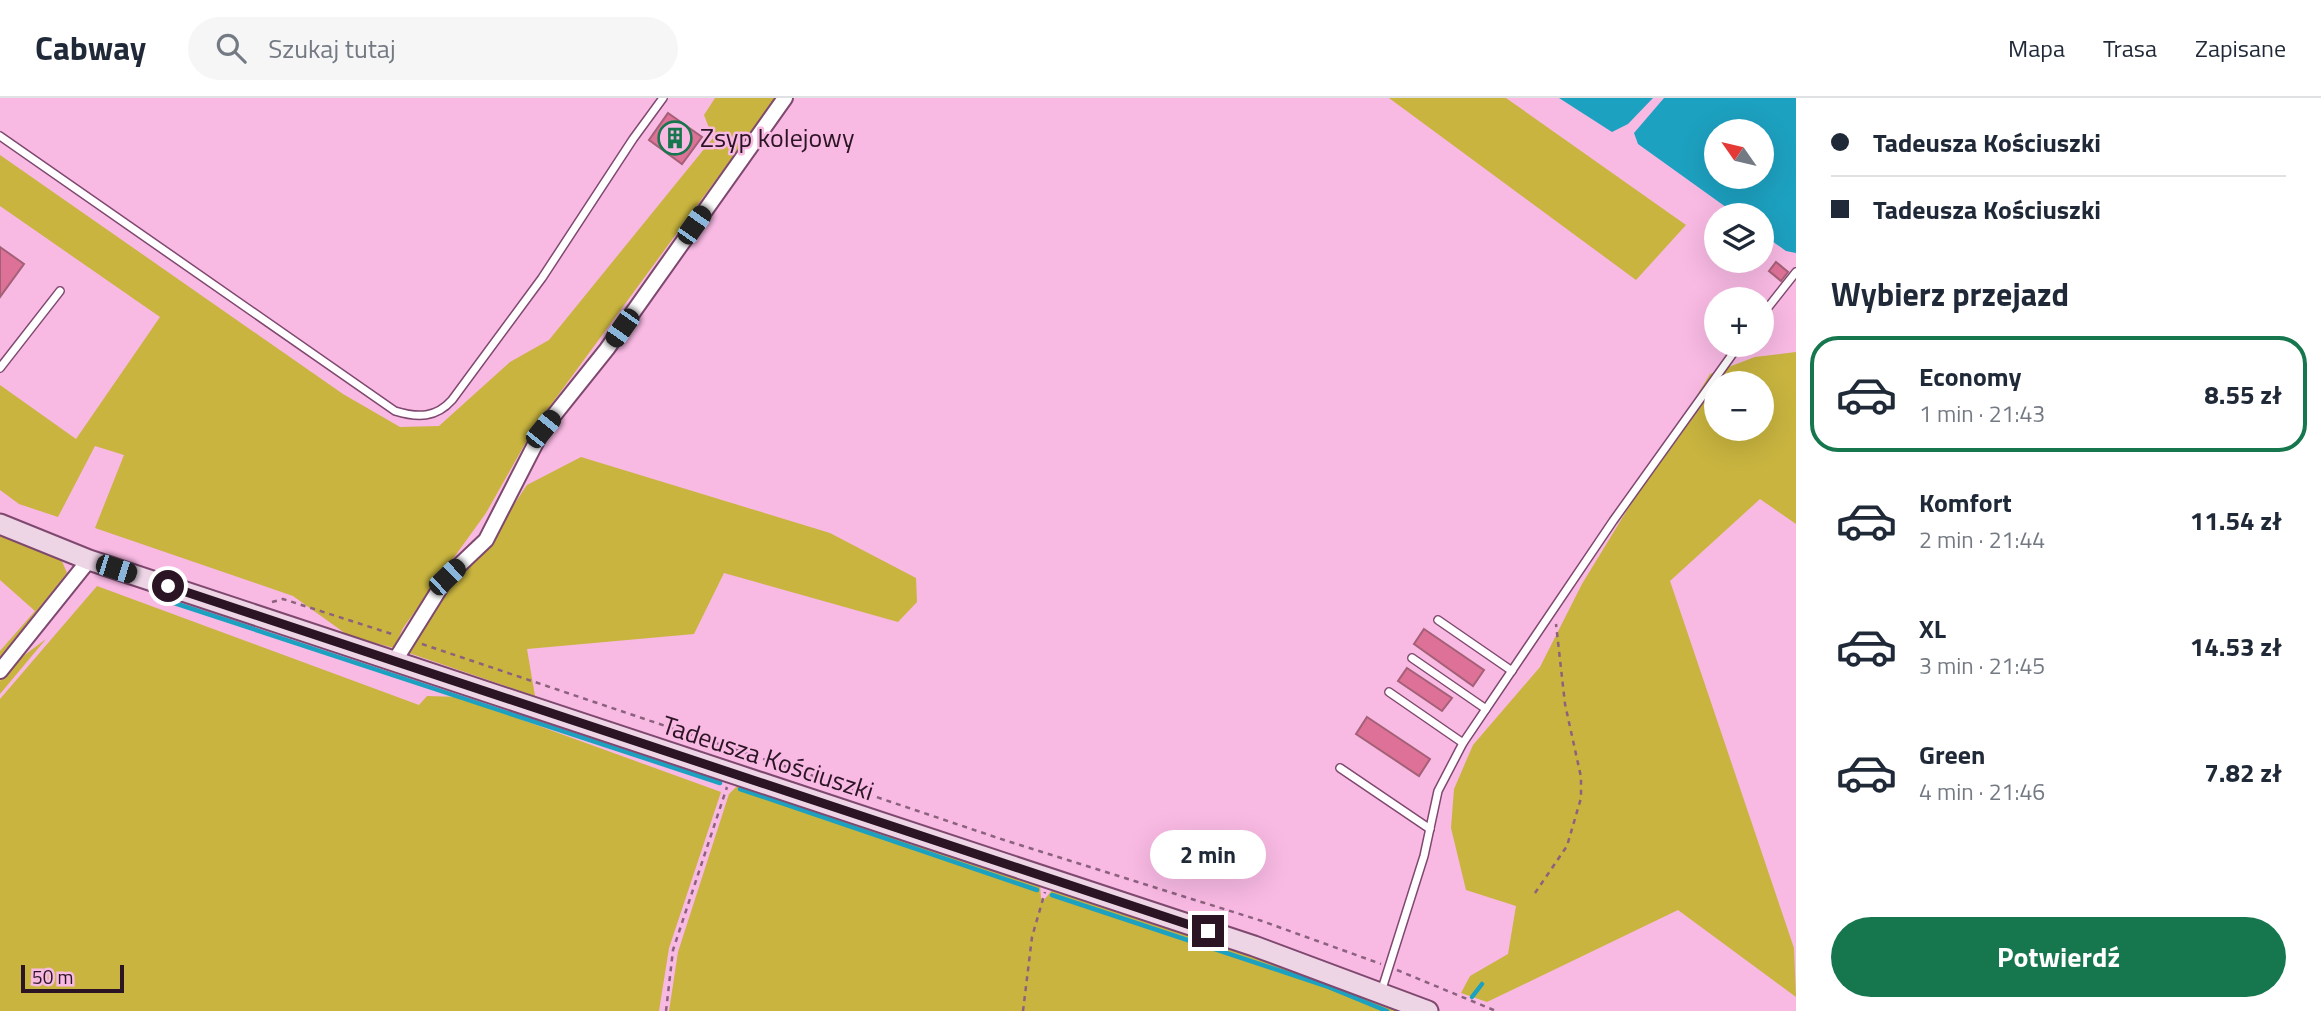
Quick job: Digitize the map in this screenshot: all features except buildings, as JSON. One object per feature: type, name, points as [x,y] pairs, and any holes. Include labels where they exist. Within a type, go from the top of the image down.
[{"type":"main road","name":"Tadeusza Kościuszki","points":[[0,524],[89,560],[1255,947],[1428,1011]]},
{"type":"street","points":[[394,662],[447,577],[485,540],[543,429],[607,349],[785,98]]},
{"type":"street","points":[[0,671],[89,560]]},
{"type":"lane","points":[[0,136],[395,411],[411,416],[434,415],[452,400],[542,278],[632,139],[663,98]]},
{"type":"lane","points":[[1774,300],[1796,272]]},
{"type":"lane","points":[[0,368],[60,291]]},
{"type":"lane","points":[[1381,993],[1430,829],[1438,791],[1463,743],[1620,510],[1730,357]]},
{"type":"lane","points":[[1438,620],[1512,671]]},
{"type":"lane","points":[[1412,658],[1486,709]]},
{"type":"lane","points":[[1389,692],[1463,743]]},
{"type":"lane","points":[[1339,768],[1430,829]]},
{"type":"path","points":[[266,606],[283,599],[407,639],[1007,841],[1262,921],[1389,967],[1496,1011]]},
{"type":"path","points":[[1535,893],[1567,846],[1581,798],[1581,777],[1563,691],[1555,610]]},
{"type":"path","points":[[666,1011],[673,950],[732,774]]},
{"type":"path","points":[[1023,1011],[1032,937],[1044,896]]},
{"type":"shaded area","points":[[715,98],[776,98],[534,428],[486,513],[403,628],[394,648],[349,636],[293,596],[95,528],[124,455],[95,446],[58,517],[19,504],[0,490],[0,385],[76,439],[160,317],[0,206],[0,155],[343,394],[400,427],[439,426],[510,362],[549,340],[713,138],[704,115]]},
{"type":"shaded area","points":[[1389,98],[1506,98],[1686,225],[1636,280]]},
{"type":"shaded area","points":[[1796,352],[1796,524],[1760,499],[1670,581],[1794,948],[1796,997],[1678,910],[1487,1002],[1461,993],[1470,976],[1508,954],[1516,906],[1466,890],[1451,828],[1454,789],[1473,745],[1540,667],[1582,584],[1704,384],[1704,441],[1774,441],[1774,371],[1718,371],[1755,357],[1774,357],[1774,355]]},
{"type":"shaded area","points":[[581,457],[830,533],[916,578],[917,602],[898,622],[724,573],[694,634],[527,649],[535,696],[409,653],[451,583],[482,552],[527,485]]},
{"type":"shaded area","points":[[0,533],[61,559],[67,573],[0,657],[0,651],[35,611],[0,580]]},
{"type":"shaded area","points":[[97,586],[419,705],[427,696],[459,697],[721,792],[669,948],[659,1011],[0,1011],[0,699]]},
{"type":"shaded area","points":[[46,639],[0,694],[0,681],[22,657]]},
{"type":"shaded area","points":[[739,784],[1040,885],[1041,898],[1044,900],[1053,889],[1274,961],[1406,1011],[669,1011],[678,952],[729,794]]},
{"type":"water","points":[[1559,98],[1653,98],[1628,124],[1612,132]]},
{"type":"water","points":[[1664,98],[1796,98],[1796,253],[1786,251],[1774,242],[1774,203],[1720,203],[1638,144],[1634,133]]},
{"type":"waterway","points":[[156,597],[720,783]]},
{"type":"waterway","points":[[740,789],[1037,890]]},
{"type":"waterway","points":[[1052,895],[1326,986],[1387,1011]]},
{"type":"waterway","points":[[1472,997],[1482,984]]},
{"type":"place","name":"Zsyp kolejowy","points":[[675,138]]},
{"type":"route","points":[[168,586],[1208,931]]}]
